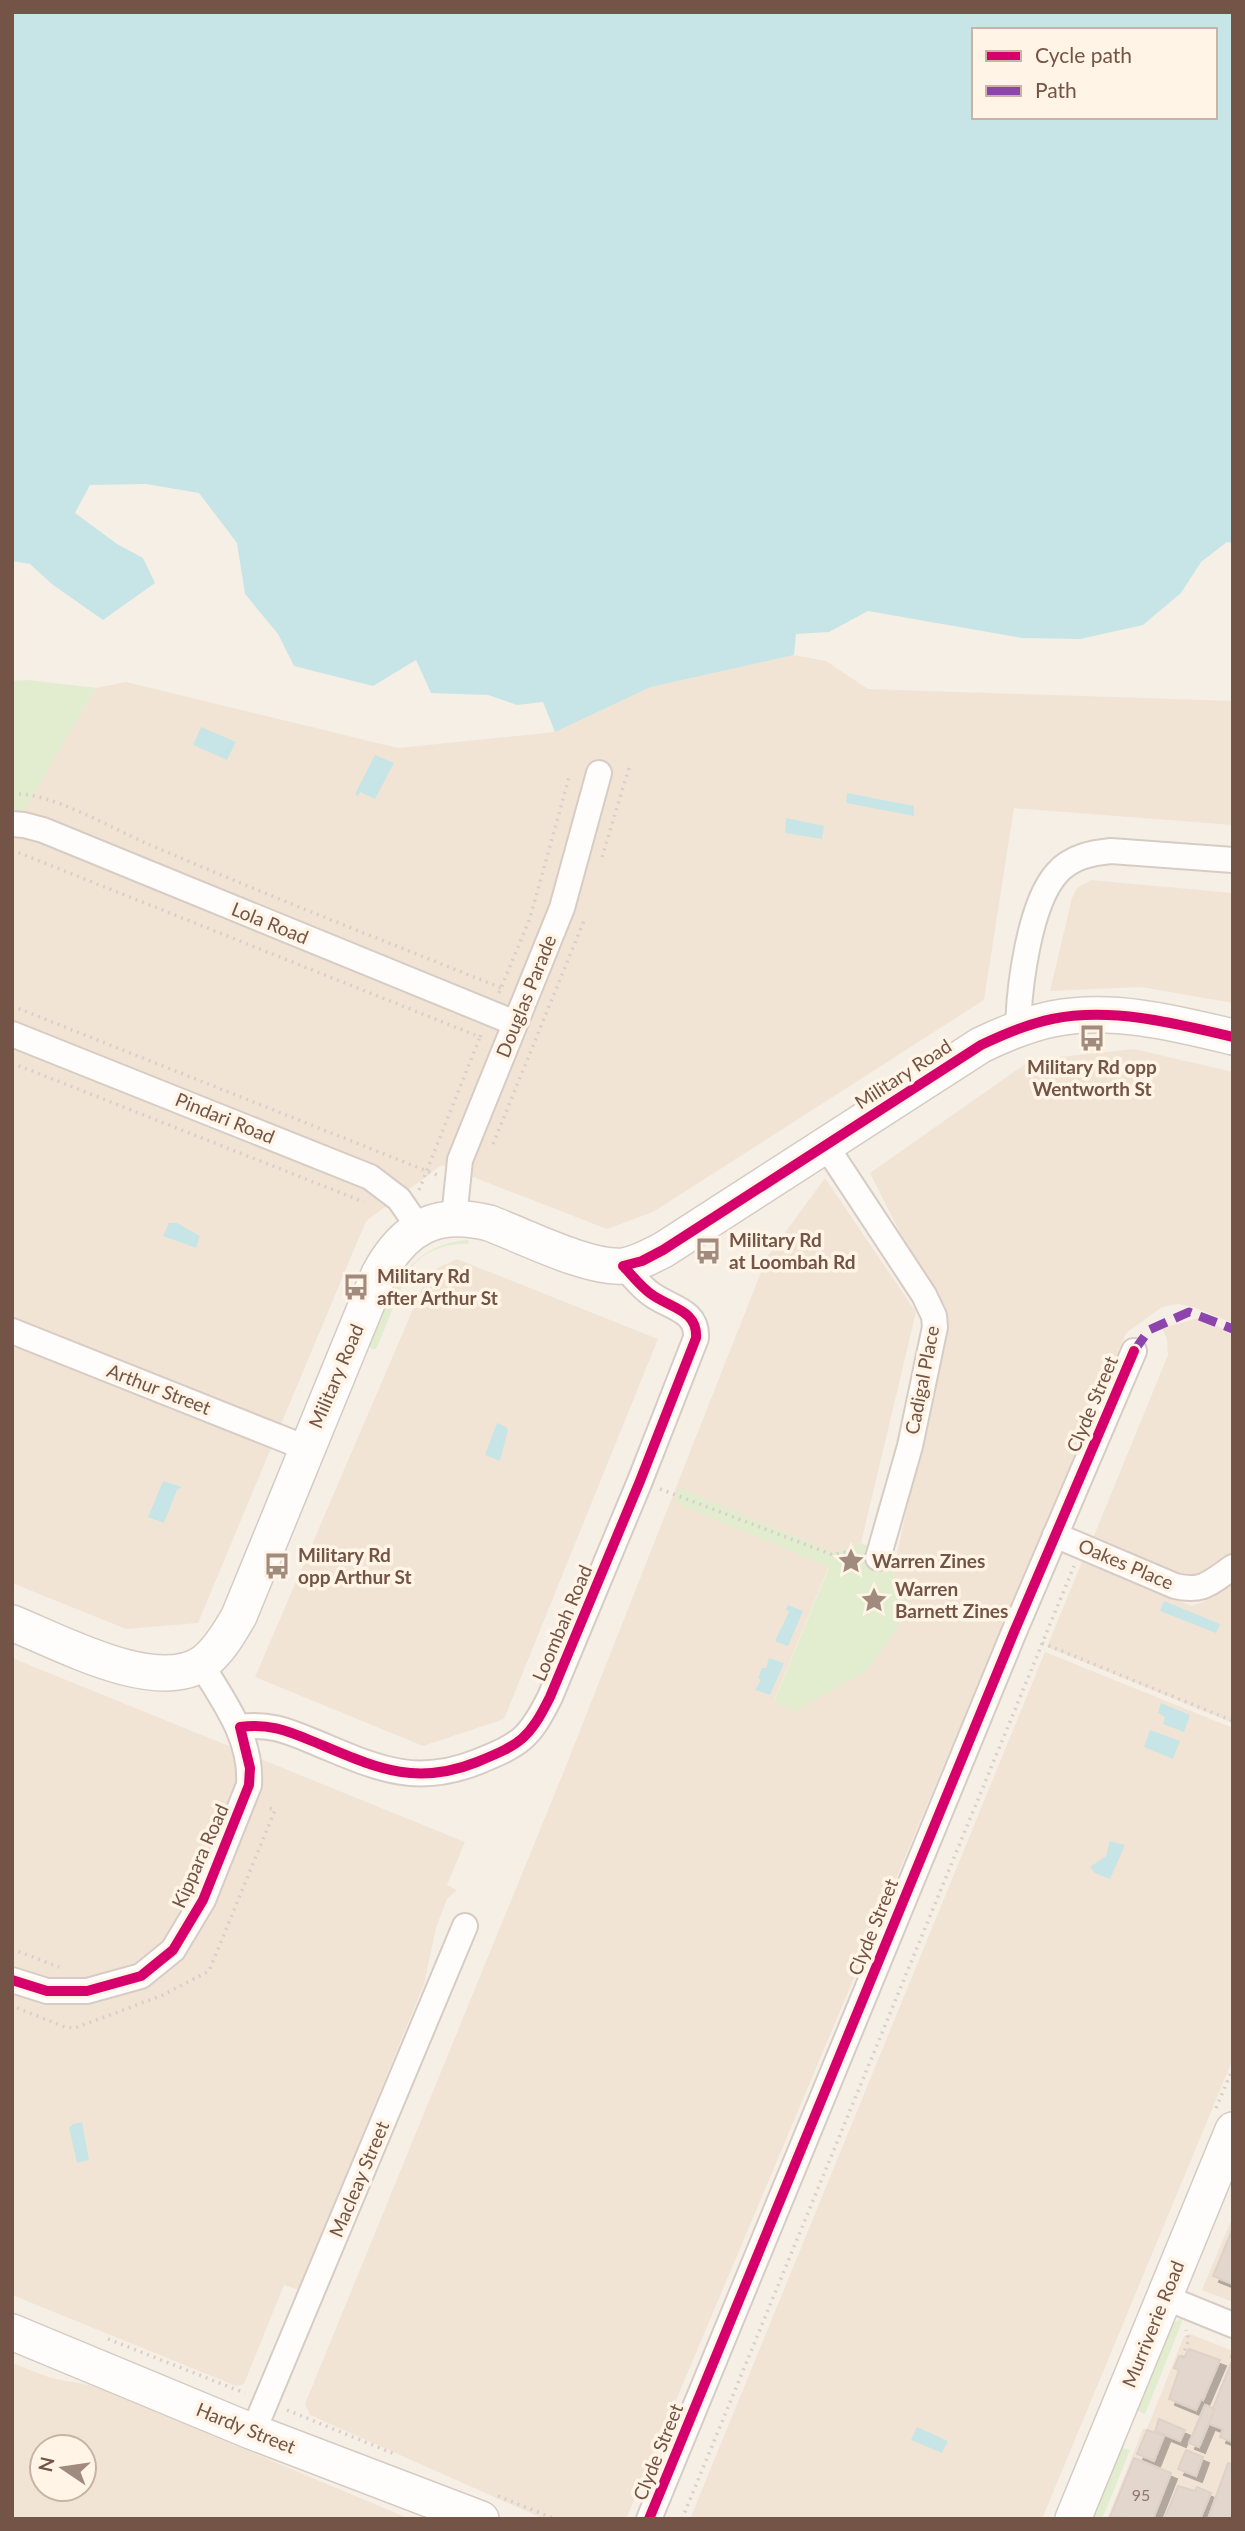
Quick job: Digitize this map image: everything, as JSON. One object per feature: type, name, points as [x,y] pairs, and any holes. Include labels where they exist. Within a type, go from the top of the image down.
[{"type":"street","name":"Douglas Parade","points":[[454,1218],[460,1160],[562,908],[598,773]]},
{"type":"street","name":"Lola Road","points":[[18,824],[515,1023]]},
{"type":"street","points":[[1018,1029],[1018,995],[1039,899],[1057,872],[1074,860],[1091,853],[1111,851],[1233,860]]},
{"type":"street","name":"Military Road","points":[[201,1664],[226,1637],[239,1616],[379,1273],[391,1251],[402,1239],[419,1228],[454,1218],[489,1223],[585,1260],[623,1266],[642,1261],[663,1250],[964,1055],[1018,1029],[1054,1019],[1100,1015],[1135,1018],[1233,1037]]},
{"type":"street","name":"Pindari Road","points":[[12,1034],[370,1177],[399,1199],[419,1228]]},
{"type":"street","name":"Cadigal Place","points":[[826,1146],[924,1295],[934,1316],[935,1327],[910,1446],[878,1558]]},
{"type":"street","name":"Loombah Road","points":[[240,1727],[256,1725],[282,1728],[374,1766],[402,1774],[435,1773],[466,1766],[519,1743],[537,1722],[550,1697],[694,1349],[697,1330],[693,1320],[687,1313],[649,1293],[623,1266]]},
{"type":"street","name":"Arthur Street","points":[[12,1331],[306,1448]]},
{"type":"street","name":"Clyde Street","points":[[649,2519],[1014,1632],[1134,1351]]},
{"type":"street","name":"Oakes Place","points":[[1055,1535],[1186,1589],[1203,1587],[1233,1567]]},
{"type":"street","points":[[12,1623],[115,1665],[144,1673],[167,1673],[201,1664]]},
{"type":"street","name":"Kippara Road","points":[[12,1980],[47,1991],[87,1991],[141,1976],[173,1950],[203,1900],[244,1798],[250,1768],[240,1727],[201,1664]]},
{"type":"street","name":"Macleay Street","points":[[253,2432],[466,1926]]},
{"type":"street","name":"Murriverie Road","points":[[1073,2519],[1233,2130]]},
{"type":"street","points":[[1164,2297],[1233,2325]]},
{"type":"street","name":"Hardy Street","points":[[12,2332],[253,2432],[481,2519]]},
{"type":"path","points":[[12,794],[32,794],[50,801],[501,988]]},
{"type":"path","points":[[12,1006],[442,1177]]},
{"type":"path","points":[[418,1191],[480,1037]]},
{"type":"path","points":[[12,1063],[366,1203]]},
{"type":"path","points":[[640,1481],[833,1555],[853,1550]]},
{"type":"path","points":[[682,2519],[1082,1546]]},
{"type":"path","points":[[1014,1632],[1233,1721]]},
{"type":"path","points":[[261,1806],[275,1810]]},
{"type":"path","points":[[12,1949],[64,1969]]},
{"type":"path","points":[[1182,2357],[1189,2340],[1187,2335]]},
{"type":"shaded area","points":[[794,655],[826,661],[868,689],[1233,701],[1233,825],[1014,808],[984,1000],[653,1212],[607,1229],[442,1165],[366,1221],[198,1623],[126,1629],[12,1583],[12,830],[96,688],[126,682],[398,748],[555,732],[651,687]]},
{"type":"shaded area","points":[[1091,880],[1233,893],[1233,1003],[1141,987],[1050,991],[1072,898],[1077,888]]},
{"type":"shaded area","points":[[1134,1049],[1233,1072],[1233,1323],[1178,1304],[1162,1307],[1126,1333],[626,2519],[544,2519],[310,2415],[305,2404],[562,1776],[767,1257],[825,1178],[916,1312],[861,1543],[834,1553],[774,1701],[795,1711],[915,1585],[892,1576],[947,1326],[870,1173],[1031,1060]]},
{"type":"shaded area","points":[[457,1259],[658,1339],[504,1719],[423,1746],[255,1677],[429,1272]]},
{"type":"shaded area","points":[[1199,1318],[1233,1333],[1233,1554],[1189,1583],[1091,1543],[1168,1355],[1167,1340],[1162,1328]]},
{"type":"shaded area","points":[[1082,1562],[1192,1606],[1214,1597],[1233,1583],[1233,1723],[1047,1647]]},
{"type":"shaded area","points":[[1045,1652],[1233,1728],[1233,2059],[1042,2519],[690,2519]]},
{"type":"shaded area","points":[[12,1658],[465,1842],[447,1885],[457,1890],[447,1899],[436,1928],[424,1984],[299,2290],[284,2285],[244,2384],[236,2386],[12,2295]]},
{"type":"shaded area","points":[[1233,2216],[1233,2302],[1202,2290]]},
{"type":"shaded area","points":[[1190,2334],[1233,2351],[1233,2519],[1107,2519],[1184,2336]]},
{"type":"shaded area","points":[[12,2363],[51,2378],[94,2386],[410,2519],[12,2519]]},
{"type":"green space","points":[[28,680],[96,688],[23,812],[12,811],[12,681]]},
{"type":"green space","points":[[468,1240],[469,1244],[436,1249],[415,1263],[401,1288],[376,1349],[372,1349],[369,1345],[384,1308],[403,1276],[415,1262],[429,1251],[447,1244]]},
{"type":"green space","points":[[679,1488],[834,1553],[861,1543],[868,1546],[866,1557],[894,1570],[893,1576],[916,1585],[895,1632],[866,1671],[795,1711],[774,1702],[829,1567],[674,1502]]},
{"type":"green space","points":[[1181,2319],[1145,2414],[1134,2409],[1171,2324]]},
{"type":"green space","points":[[1118,2447],[1130,2450],[1102,2519],[1089,2519]]},
{"type":"water","points":[[12,12],[1233,12],[1233,543],[1227,542],[1201,562],[1181,593],[1143,625],[1080,639],[1022,638],[868,611],[829,632],[796,634],[794,655],[651,687],[555,732],[543,702],[517,705],[488,695],[431,693],[416,660],[373,686],[294,666],[278,634],[245,594],[237,543],[199,493],[146,484],[90,485],[75,513],[117,544],[143,558],[155,583],[103,620],[53,585],[30,564],[12,561]]},
{"type":"water","points":[[201,727],[236,742],[227,760],[193,745]]},
{"type":"water","points":[[375,755],[394,763],[375,799],[360,792],[358,796],[355,794]]},
{"type":"water","points":[[847,793],[914,806],[914,816],[846,803]]},
{"type":"water","points":[[786,818],[824,826],[822,839],[785,833]]},
{"type":"water","points":[[169,1223],[177,1223],[200,1236],[196,1248],[163,1236]]},
{"type":"water","points":[[497,1423],[508,1430],[500,1461],[485,1455]]},
{"type":"water","points":[[163,1481],[182,1487],[177,1490],[164,1523],[148,1517]]},
{"type":"water","points":[[1164,1601],[1220,1624],[1216,1633],[1160,1611]]},
{"type":"water","points":[[788,1605],[803,1611],[788,1646],[776,1642],[776,1639],[789,1612],[786,1609]]},
{"type":"water","points":[[769,1658],[784,1663],[770,1695],[755,1690],[761,1680],[758,1678],[762,1668],[766,1668]]},
{"type":"water","points":[[1161,1703],[1190,1715],[1184,1732],[1163,1724],[1165,1717],[1158,1713]]},
{"type":"water","points":[[1150,1730],[1180,1741],[1173,1759],[1144,1747]]},
{"type":"water","points":[[1110,1841],[1125,1845],[1110,1879],[1095,1873],[1090,1867],[1106,1856]]},
{"type":"water","points":[[82,2122],[89,2160],[77,2163],[69,2128]]},
{"type":"water","points":[[917,2427],[948,2441],[942,2453],[911,2440]]},
{"type":"building","points":[[1233,2228],[1233,2284],[1213,2276]]},
{"type":"building","points":[[1189,2349],[1220,2360],[1196,2410],[1169,2399],[1179,2370],[1174,2368],[1179,2356],[1184,2358]]},
{"type":"building","points":[[1232,2361],[1233,2442],[1220,2437],[1223,2429],[1207,2423]]},
{"type":"building","points":[[1205,2405],[1215,2409],[1199,2447],[1189,2443]]},
{"type":"building","points":[[1159,2419],[1185,2430],[1180,2441],[1155,2431]]},
{"type":"building","points":[[1147,2430],[1164,2436],[1154,2461],[1137,2454]]},
{"type":"building","points":[[1186,2450],[1203,2457],[1196,2476],[1178,2469]]},
{"type":"building","points":[[1134,2458],[1171,2473],[1153,2519],[1110,2517]]},
{"type":"building","points":[[1228,2463],[1233,2465],[1233,2511],[1230,2519],[1208,2519]]},
{"type":"building","points":[[1178,2486],[1195,2491],[1197,2487],[1211,2493],[1200,2519],[1164,2519]]},
{"type":"marked path","points":[[1134,1351],[1149,1330],[1189,1312],[1233,1329]]},
{"type":"cycle path","points":[[12,1980],[47,1991],[87,1991],[141,1976],[173,1950],[203,1900],[249,1785],[250,1768],[240,1727],[276,1728],[373,1765],[412,1773],[454,1770],[477,1762],[514,1745],[529,1731],[550,1697],[696,1338],[688,1315],[651,1294],[623,1266],[642,1261],[663,1250],[981,1045],[1016,1030],[1052,1019],[1097,1015],[1143,1018],[1233,1037]]},
{"type":"cycle path","points":[[649,2519],[1014,1632],[1134,1351]]},
{"type":"place","name":"Military Rd opp Wentworth St","points":[[1092,1038]]},
{"type":"place","name":"Military Rd at Loombah Rd","points":[[708,1251]]},
{"type":"place","name":"Military Rd after Arthur St","points":[[356,1287]]},
{"type":"place","name":"Warren Zines","points":[[851,1561]]},
{"type":"place","name":"Military Rd opp Arthur St","points":[[277,1566]]},
{"type":"place","name":"Warren Barnett Zines","points":[[874,1600]]}]
